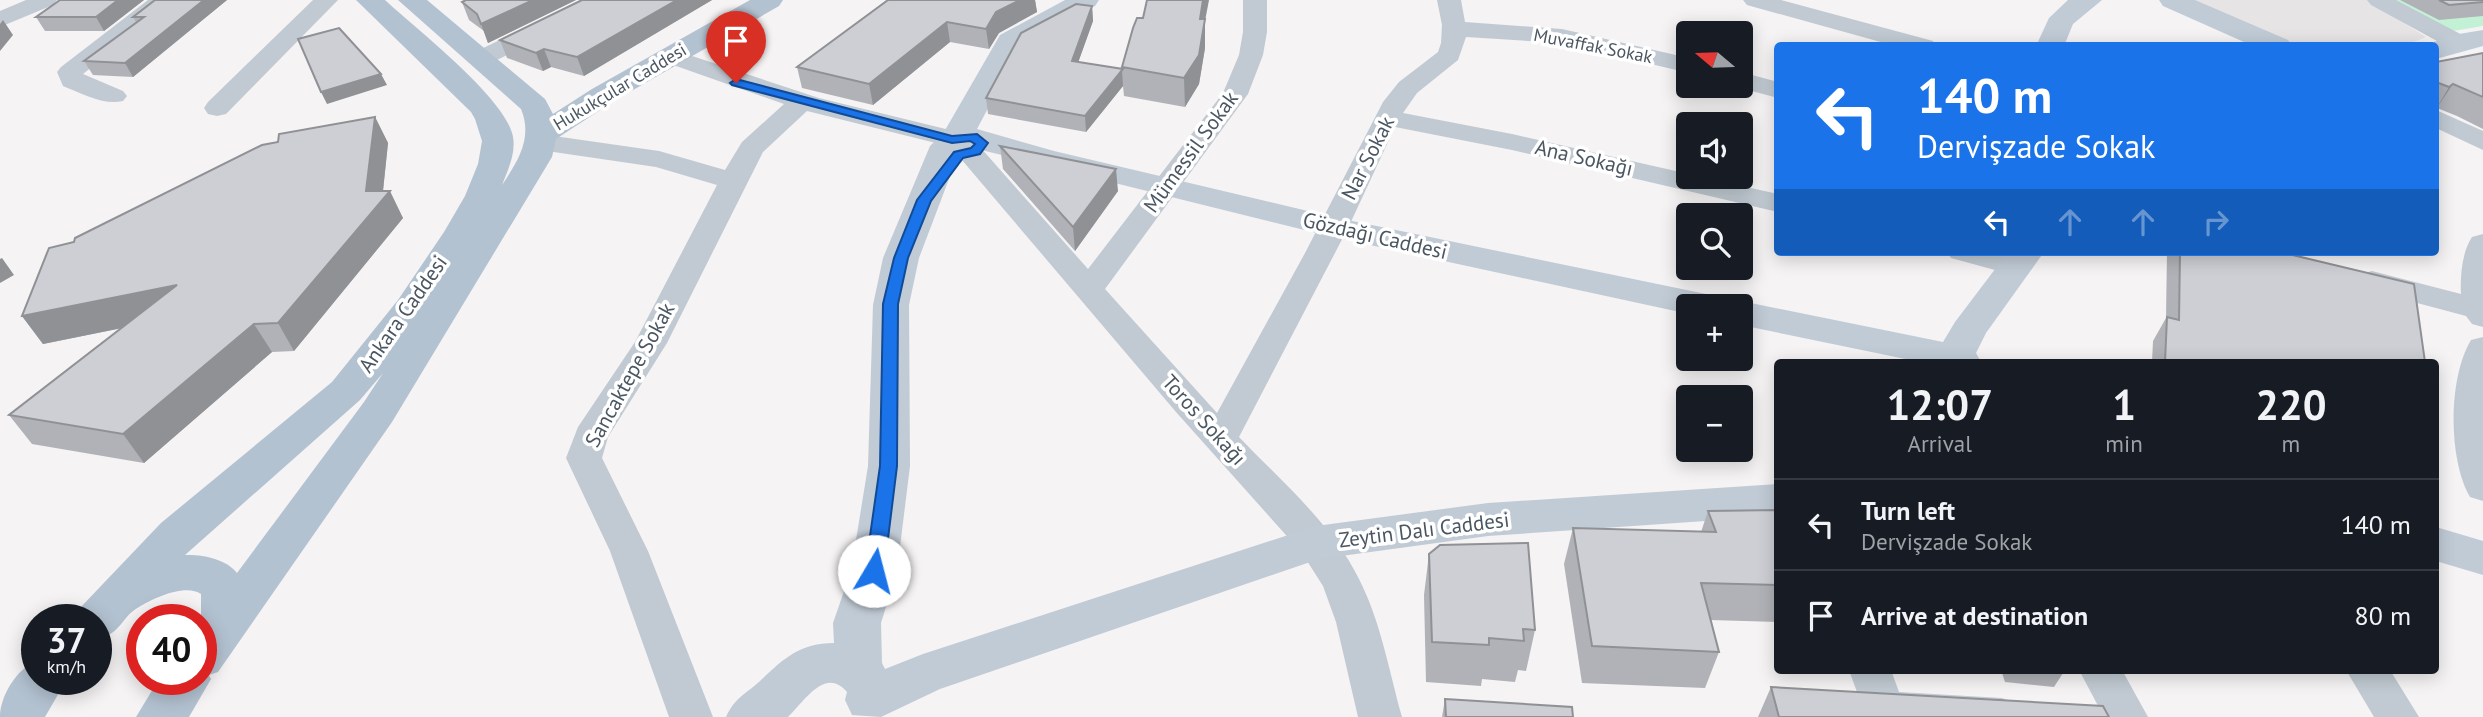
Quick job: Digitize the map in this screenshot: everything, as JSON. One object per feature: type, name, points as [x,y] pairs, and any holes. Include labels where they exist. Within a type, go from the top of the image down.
[{"type":"main road","name":"Ankara Caddesi","points":[[112,604],[177,535],[346,391],[371,364],[414,305],[475,209],[489,179],[499,141],[493,123],[483,107],[369,0]]},
{"type":"main road","points":[[411,0],[534,105],[542,118],[541,138]]},
{"type":"main road","name":"Hukukçular Caddesi","points":[[541,138],[603,95],[770,0]]},
{"type":"main road","name":"Ankara Caddesi","points":[[217,635],[378,412],[536,157],[541,138]]},
{"type":"main road","points":[[112,608],[156,576],[181,571],[208,575],[221,586],[226,607],[217,628]]},
{"type":"main road","points":[[18,717],[32,695]]},
{"type":"main road","points":[[161,717],[176,695]]},
{"type":"street","points":[[0,20],[45,0]]},
{"type":"street","points":[[114,96],[72,81],[70,72],[163,0]]},
{"type":"street","points":[[217,108],[326,0]]},
{"type":"street","points":[[480,59],[600,0]]},
{"type":"street","points":[[826,686],[874,571],[889,466],[891,304],[901,258],[924,200],[965,141],[1010,41],[1024,31],[1086,0]]},
{"type":"street","name":"Mümessil Sokak","points":[[1090,288],[1235,94],[1251,55],[1255,32],[1255,0]]},
{"type":"street","points":[[1449,0],[1455,29]]},
{"type":"street","points":[[1755,0],[1909,42]]},
{"type":"street","points":[[2051,42],[2054,28],[2063,15],[2089,0]]},
{"type":"street","points":[[2172,0],[2269,42]]},
{"type":"street","points":[[2379,0],[2459,43]]},
{"type":"street","name":"Muvaffak Sokak","points":[[1455,29],[1562,36],[1676,63]]},
{"type":"street","name":"Nar Sokak","points":[[1220,439],[1402,93],[1450,55],[1455,29]]},
{"type":"street","points":[[671,56],[736,83],[801,102],[965,141]]},
{"type":"street","points":[[1754,84],[1774,89]]},
{"type":"street","points":[[541,138],[659,159],[733,181],[752,148],[801,102]]},
{"type":"street","name":"Ana Sokağı","points":[[1388,118],[1500,139],[1774,202]]},
{"type":"street","points":[[2439,120],[2483,142]]},
{"type":"street","name":"Gözdağı Caddesi","points":[[965,141],[1333,227],[1676,300]]},
{"type":"street","name":"Toros Sokağı","points":[[965,141],[1220,439],[1317,543],[1341,582],[1356,622],[1380,717]]},
{"type":"street","name":"Sancaktepe Sokak","points":[[691,717],[629,551],[584,458],[591,436],[651,343],[733,181]]},
{"type":"street","points":[[2482,312],[2474,285],[2483,243]]},
{"type":"street","points":[[1996,256],[2022,259]]},
{"type":"street","points":[[1959,359],[1968,331],[2022,259]]},
{"type":"street","points":[[2341,274],[2482,312]]},
{"type":"street","points":[[1753,316],[1949,359]]},
{"type":"street","points":[[2483,348],[2470,399],[2475,452],[2483,488]]},
{"type":"street","name":"Zeytin Dalı Caddesi","points":[[826,686],[923,674],[1317,543],[1375,532],[1449,524],[1774,500]]},
{"type":"street","points":[[2439,545],[2483,558]]},
{"type":"street","points":[[1871,674],[1884,709],[2002,717]]},
{"type":"street","points":[[2102,674],[2126,717]]},
{"type":"street","points":[[2370,674],[2397,717]]},
{"type":"shaded area","points":[[2191,0],[2368,0],[2426,37],[2414,42],[2284,42]]},
{"type":"green space","points":[[2389,0],[2483,0],[2483,26],[2447,32]]},
{"type":"building","points":[[60,0],[118,0],[96,17],[36,17]]},
{"type":"building","points":[[155,0],[204,0],[125,63],[84,61],[144,17],[133,17]]},
{"type":"building","points":[[533,0],[481,24],[477,14],[462,2]]},
{"type":"building","points":[[582,0],[677,0],[577,57],[544,49],[536,53],[500,40]]},
{"type":"building","points":[[888,0],[1020,0],[996,12],[986,29],[947,22],[869,84],[797,67]]},
{"type":"building","points":[[1147,0],[1203,0],[1200,19],[1205,19],[1199,55],[1184,78],[1122,67],[1133,28],[1137,18],[1143,18]]},
{"type":"building","points":[[2439,0],[2483,0],[2483,2],[2449,5]]},
{"type":"building","points":[[1076,4],[1092,6],[1072,61],[1123,69],[1085,116],[986,98],[1021,33]]},
{"type":"building","points":[[339,28],[381,74],[321,92],[298,39]]},
{"type":"building","points":[[2483,53],[2483,97],[2453,84],[2449,87],[2439,83],[2439,61]]},
{"type":"building","points":[[375,117],[366,191],[390,191],[278,323],[254,324],[123,434],[9,415],[177,285],[22,316],[49,248],[74,242],[75,238],[262,145],[278,142],[279,134]]},
{"type":"building","points":[[1000,146],[1046,155],[1116,169],[1073,227]]},
{"type":"building","points":[[2180,256],[2297,256],[2414,284],[2425,359],[2165,359],[2167,317],[2179,320]]},
{"type":"building","points":[[1774,510],[1774,585],[1701,583],[1719,652],[1592,646],[1573,528],[1716,532],[1708,511]]},
{"type":"building","points":[[1528,543],[1535,630],[1523,629],[1524,641],[1489,638],[1489,645],[1432,642],[1429,554],[1440,545]]},
{"type":"building","points":[[1771,687],[2103,706],[2109,717],[1779,717]]},
{"type":"building","points":[[1445,699],[1572,707],[1573,717],[1446,717]]},
{"type":"route","points":[[736,83],[952,139],[973,136],[982,143],[976,151],[959,155],[924,200],[901,258],[891,304],[888,366],[889,466],[874,571]]}]
